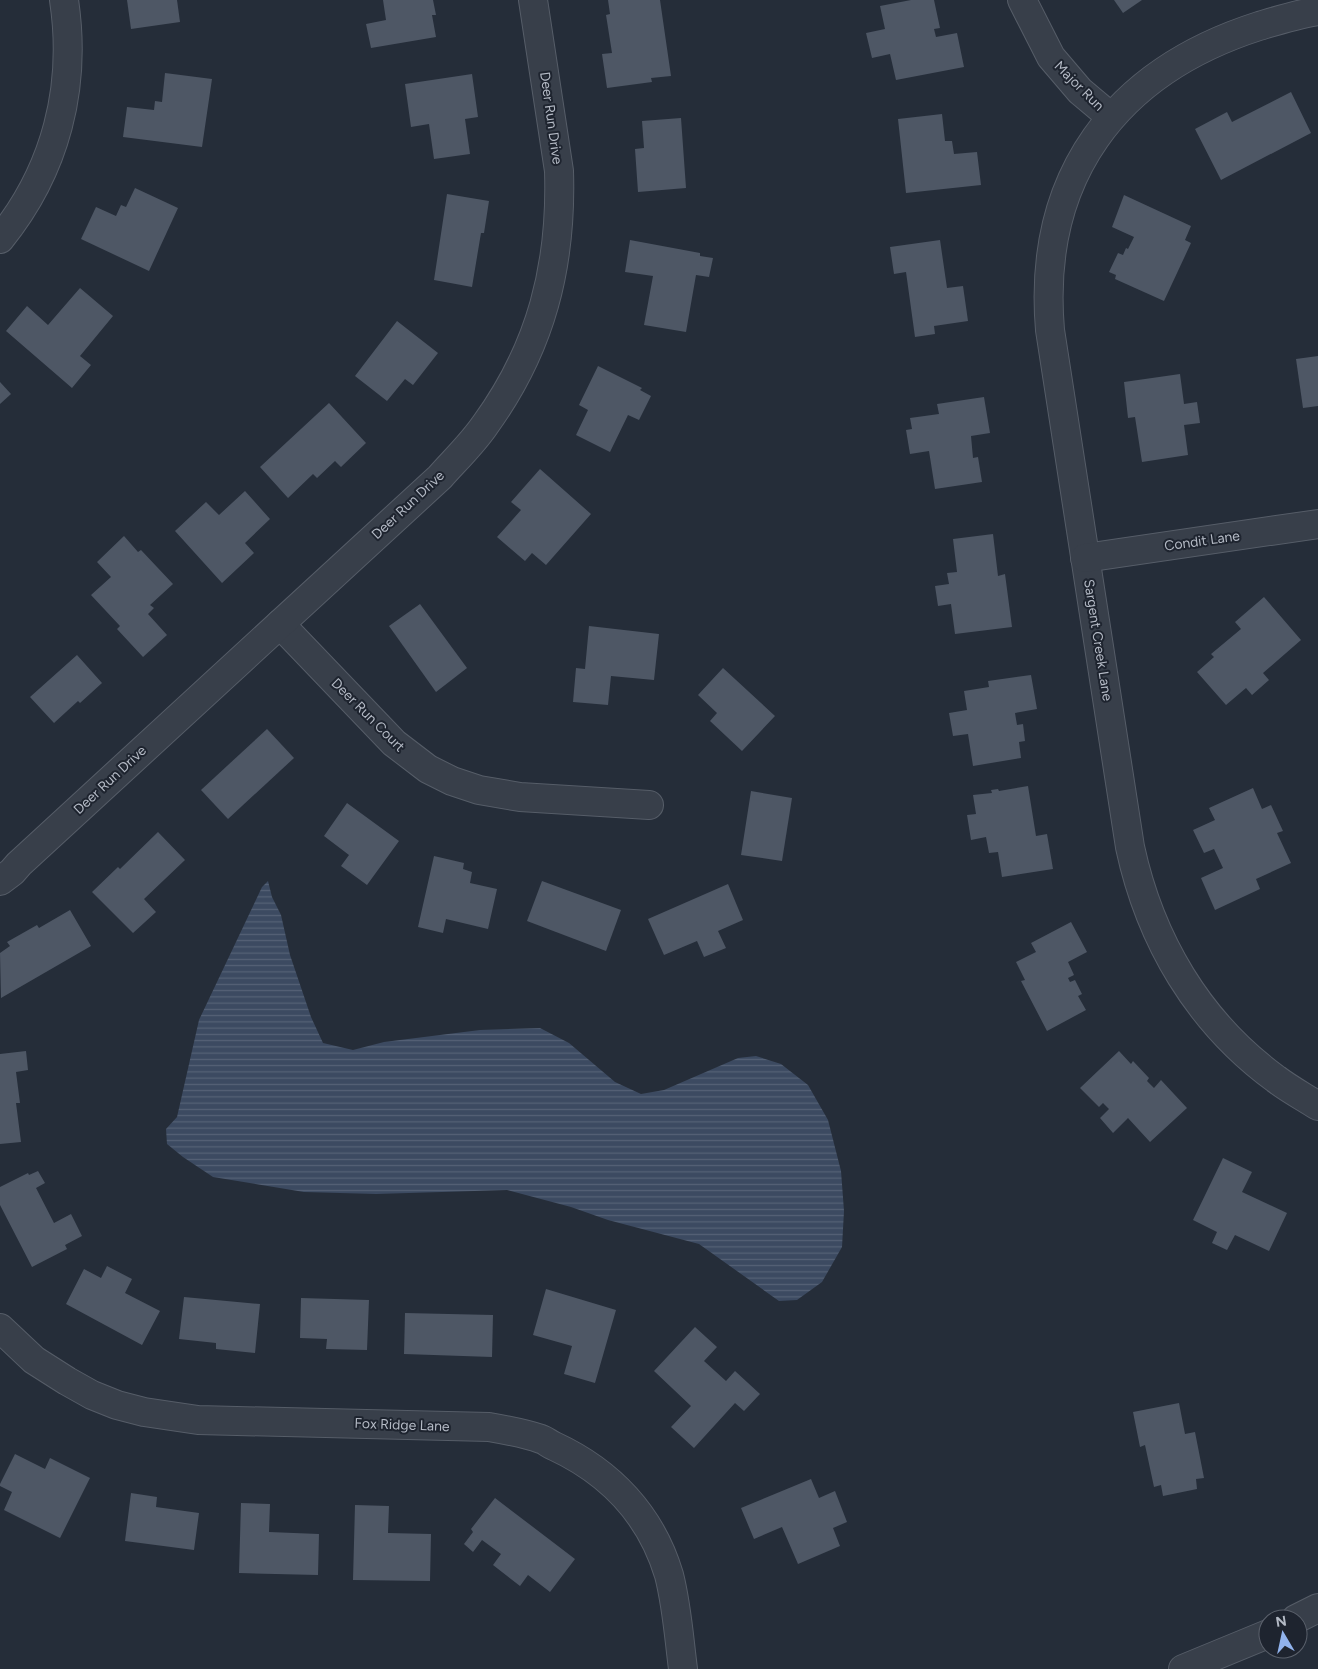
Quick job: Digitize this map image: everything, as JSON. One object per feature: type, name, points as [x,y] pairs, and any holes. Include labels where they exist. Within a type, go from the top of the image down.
[{"type":"street","points":[[0,239],[12,225],[33,191],[52,148],[58,128],[68,69],[67,21],[64,0]]},
{"type":"street","name":"Deer Run Drive","points":[[0,881],[12,872],[18,864],[440,476],[485,426],[500,404],[532,344],[552,280],[558,239],[560,200],[556,145],[533,0]]},
{"type":"street","name":"Major Run","points":[[1022,0],[1050,57],[1080,91],[1111,117]]},
{"type":"street","name":"Sargent Creek Lane","points":[[1318,11],[1300,13],[1211,44],[1171,66],[1139,89],[1111,117],[1098,133],[1078,169],[1062,207],[1050,261],[1048,288],[1050,330],[1130,846],[1139,887],[1153,924],[1178,972],[1201,1006],[1256,1064],[1318,1106]]},
{"type":"street","name":"Condit Lane","points":[[1085,558],[1318,524]]},
{"type":"street","name":"Deer Run Court","points":[[280,624],[387,737],[405,753],[428,769],[452,781],[479,790],[520,797],[649,805]]},
{"type":"street","name":"Fox Ridge Lane","points":[[0,1328],[34,1360],[67,1381],[92,1395],[117,1405],[144,1412],[198,1420],[489,1427],[541,1439],[566,1451],[600,1472],[637,1511],[651,1535],[663,1560],[671,1585],[683,1669]]},
{"type":"street","points":[[1183,1669],[1258,1638]]},
{"type":"water","points":[[268,881],[272,897],[281,915],[290,955],[311,1017],[323,1043],[353,1050],[384,1042],[480,1030],[540,1028],[569,1043],[615,1082],[641,1094],[664,1090],[738,1058],[756,1056],[781,1064],[808,1085],[828,1120],[841,1171],[844,1211],[842,1247],[822,1282],[797,1300],[779,1301],[699,1244],[608,1220],[571,1207],[507,1190],[376,1194],[304,1192],[213,1177],[183,1157],[167,1144],[166,1129],[177,1117],[199,1020],[262,887]]},
{"type":"building","points":[[127,0],[177,0],[180,22],[131,29]]},
{"type":"building","points":[[383,0],[433,0],[436,15],[432,15],[436,37],[371,48],[366,24],[386,20]]},
{"type":"building","points":[[608,0],[660,0],[671,76],[651,78],[652,82],[607,88],[602,54],[612,53],[606,15],[610,14]]},
{"type":"building","points":[[911,0],[934,0],[940,28],[934,29],[936,37],[957,33],[964,67],[896,80],[890,54],[872,58],[866,33],[885,29],[880,6]]},
{"type":"building","points":[[1114,0],[1142,0],[1123,13]]},
{"type":"building","points":[[165,73],[212,79],[202,147],[123,137],[127,107],[154,110],[155,101],[162,102]]},
{"type":"building","points":[[472,74],[478,117],[465,119],[470,154],[434,159],[429,124],[411,127],[405,84]]},
{"type":"building","points":[[1291,92],[1311,133],[1221,180],[1195,129],[1227,112],[1232,122]]},
{"type":"building","points":[[942,114],[945,141],[952,141],[954,154],[977,152],[981,185],[906,193],[898,119]]},
{"type":"building","points":[[681,118],[686,188],[638,192],[635,149],[644,148],[642,121]]},
{"type":"building","points":[[135,188],[178,208],[149,271],[81,239],[96,207],[116,216],[121,205],[126,207]]},
{"type":"building","points":[[447,194],[489,201],[484,233],[481,233],[472,287],[434,280]]},
{"type":"building","points":[[1124,195],[1191,226],[1185,240],[1191,243],[1164,301],[1115,279],[1116,275],[1109,272],[1118,253],[1123,255],[1134,237],[1112,227]]},
{"type":"building","points":[[630,240],[700,253],[700,256],[713,258],[709,277],[696,275],[686,332],[644,325],[653,276],[625,272]]},
{"type":"building","points":[[940,240],[947,288],[963,286],[968,321],[934,326],[935,334],[915,337],[906,272],[894,274],[890,247]]},
{"type":"building","points":[[80,288],[113,316],[80,356],[91,365],[72,388],[6,331],[27,306],[48,325]]},
{"type":"building","points":[[397,321],[438,353],[413,385],[405,379],[387,401],[355,376]]},
{"type":"building","points":[[1318,356],[1318,406],[1303,408],[1296,359]]},
{"type":"building","points":[[598,366],[642,388],[640,390],[651,396],[639,420],[628,415],[610,452],[576,435],[588,410],[579,405]]},
{"type":"building","points":[[1180,374],[1184,404],[1197,402],[1200,423],[1184,425],[1188,455],[1142,462],[1135,417],[1128,418],[1124,382]]},
{"type":"building","points":[[0,382],[11,394],[0,404]]},
{"type":"building","points":[[984,397],[990,433],[971,436],[973,458],[978,457],[982,482],[935,489],[929,451],[910,454],[906,430],[912,429],[910,418],[939,414],[937,404]]},
{"type":"building","points":[[329,403],[366,443],[341,467],[335,461],[317,478],[313,474],[288,498],[260,467]]},
{"type":"building","points":[[540,469],[591,514],[546,565],[532,553],[525,561],[497,537],[521,510],[511,502]]},
{"type":"building","points":[[245,491],[270,519],[245,543],[254,553],[222,583],[175,531],[206,502],[219,515]]},
{"type":"building","points":[[993,534],[998,576],[1005,574],[1012,627],[955,634],[951,604],[938,606],[935,586],[949,584],[947,573],[957,572],[953,539]]},
{"type":"building","points":[[124,536],[138,552],[141,550],[173,584],[150,605],[154,608],[148,614],[167,635],[143,657],[117,629],[120,626],[91,595],[111,577],[97,562]]},
{"type":"building","points":[[1264,597],[1301,640],[1263,673],[1269,680],[1252,695],[1246,688],[1226,705],[1197,672],[1214,657],[1211,654],[1241,629],[1235,622]]},
{"type":"building","points":[[420,604],[467,668],[436,692],[389,626]]},
{"type":"building","points":[[589,626],[659,634],[654,680],[611,676],[608,705],[573,702],[576,668],[585,669]]},
{"type":"building","points":[[77,655],[102,683],[80,703],[78,701],[54,723],[30,697]]},
{"type":"building","points":[[723,668],[775,716],[742,751],[710,721],[717,713],[698,695]]},
{"type":"building","points":[[1031,675],[1037,709],[1015,713],[1017,725],[1023,724],[1025,741],[1019,742],[1021,758],[973,766],[968,734],[953,736],[949,713],[967,710],[964,691],[989,687],[988,681]]},
{"type":"building","points":[[267,729],[294,758],[228,819],[201,790]]},
{"type":"building","points":[[1028,786],[1036,836],[1047,834],[1053,869],[1002,877],[998,852],[989,853],[986,837],[971,840],[967,815],[976,814],[973,795],[992,793],[991,790],[998,789],[999,791]]},
{"type":"building","points":[[1253,788],[1262,809],[1271,805],[1283,831],[1277,833],[1291,863],[1256,879],[1260,889],[1215,910],[1201,878],[1223,868],[1214,849],[1204,853],[1193,830],[1215,820],[1209,808]]},
{"type":"building","points":[[751,791],[792,798],[782,861],[741,855]]},
{"type":"building","points":[[347,803],[399,841],[367,885],[341,866],[349,855],[324,836]]},
{"type":"building","points":[[158,832],[185,860],[144,899],[156,912],[133,933],[92,892],[118,867],[120,869]]},
{"type":"building","points":[[434,856],[464,863],[463,869],[472,872],[470,883],[497,889],[488,929],[446,919],[443,933],[418,927]]},
{"type":"building","points":[[542,881],[621,910],[606,951],[527,921]]},
{"type":"building","points":[[728,884],[743,920],[718,931],[726,948],[704,957],[697,941],[664,955],[648,919]]},
{"type":"building","points":[[70,910],[91,946],[1,998],[0,953],[10,946],[7,942],[37,925],[39,928]]},
{"type":"building","points":[[1071,922],[1087,952],[1068,962],[1074,975],[1068,978],[1070,982],[1075,980],[1082,994],[1078,996],[1086,1010],[1047,1031],[1021,981],[1025,980],[1016,962],[1036,952],[1031,943]]},
{"type":"building","points":[[26,1051],[28,1070],[16,1072],[20,1103],[16,1103],[21,1142],[0,1144],[0,1054]]},
{"type":"building","points":[[1119,1051],[1131,1064],[1133,1061],[1149,1078],[1147,1081],[1154,1088],[1161,1080],[1187,1108],[1150,1142],[1128,1118],[1113,1133],[1100,1118],[1109,1109],[1103,1103],[1099,1107],[1080,1088]]},
{"type":"building","points":[[1223,1158],[1252,1172],[1242,1192],[1287,1213],[1269,1251],[1235,1235],[1227,1250],[1212,1243],[1217,1232],[1193,1220]]},
{"type":"building","points":[[38,1171],[45,1183],[36,1188],[54,1223],[71,1214],[82,1236],[65,1245],[67,1249],[32,1267],[0,1205],[0,1187],[28,1173],[29,1175]]},
{"type":"building","points":[[107,1266],[132,1279],[125,1293],[160,1311],[142,1345],[66,1304],[84,1269],[101,1278]]},
{"type":"building","points":[[546,1289],[616,1310],[595,1383],[564,1374],[572,1346],[533,1335]]},
{"type":"building","points":[[184,1297],[260,1304],[255,1353],[216,1349],[216,1343],[179,1339]]},
{"type":"building","points":[[301,1298],[369,1300],[367,1350],[326,1349],[327,1339],[300,1338]]},
{"type":"building","points":[[405,1313],[493,1315],[492,1357],[404,1354]]},
{"type":"building","points":[[695,1327],[717,1347],[704,1361],[726,1381],[735,1371],[760,1394],[744,1411],[735,1403],[694,1448],[671,1427],[691,1406],[654,1371]]},
{"type":"building","points":[[1179,1403],[1185,1434],[1195,1432],[1204,1478],[1196,1479],[1197,1489],[1163,1496],[1161,1485],[1154,1487],[1145,1445],[1140,1447],[1133,1412]]},
{"type":"building","points":[[15,1454],[45,1469],[50,1458],[90,1478],[60,1538],[4,1510],[12,1492],[0,1486],[0,1484]]},
{"type":"building","points":[[811,1479],[819,1498],[835,1491],[847,1522],[833,1528],[840,1546],[798,1564],[782,1527],[754,1539],[741,1508]]},
{"type":"building","points":[[131,1493],[157,1497],[156,1507],[199,1513],[194,1550],[125,1541]]},
{"type":"building","points":[[495,1498],[575,1559],[550,1592],[528,1575],[520,1586],[493,1565],[501,1554],[482,1540],[473,1552],[464,1544],[473,1532],[471,1529]]},
{"type":"building","points":[[241,1503],[270,1504],[269,1532],[319,1534],[318,1575],[239,1573]]},
{"type":"building","points":[[355,1505],[389,1506],[388,1533],[431,1534],[430,1581],[353,1580]]}]
